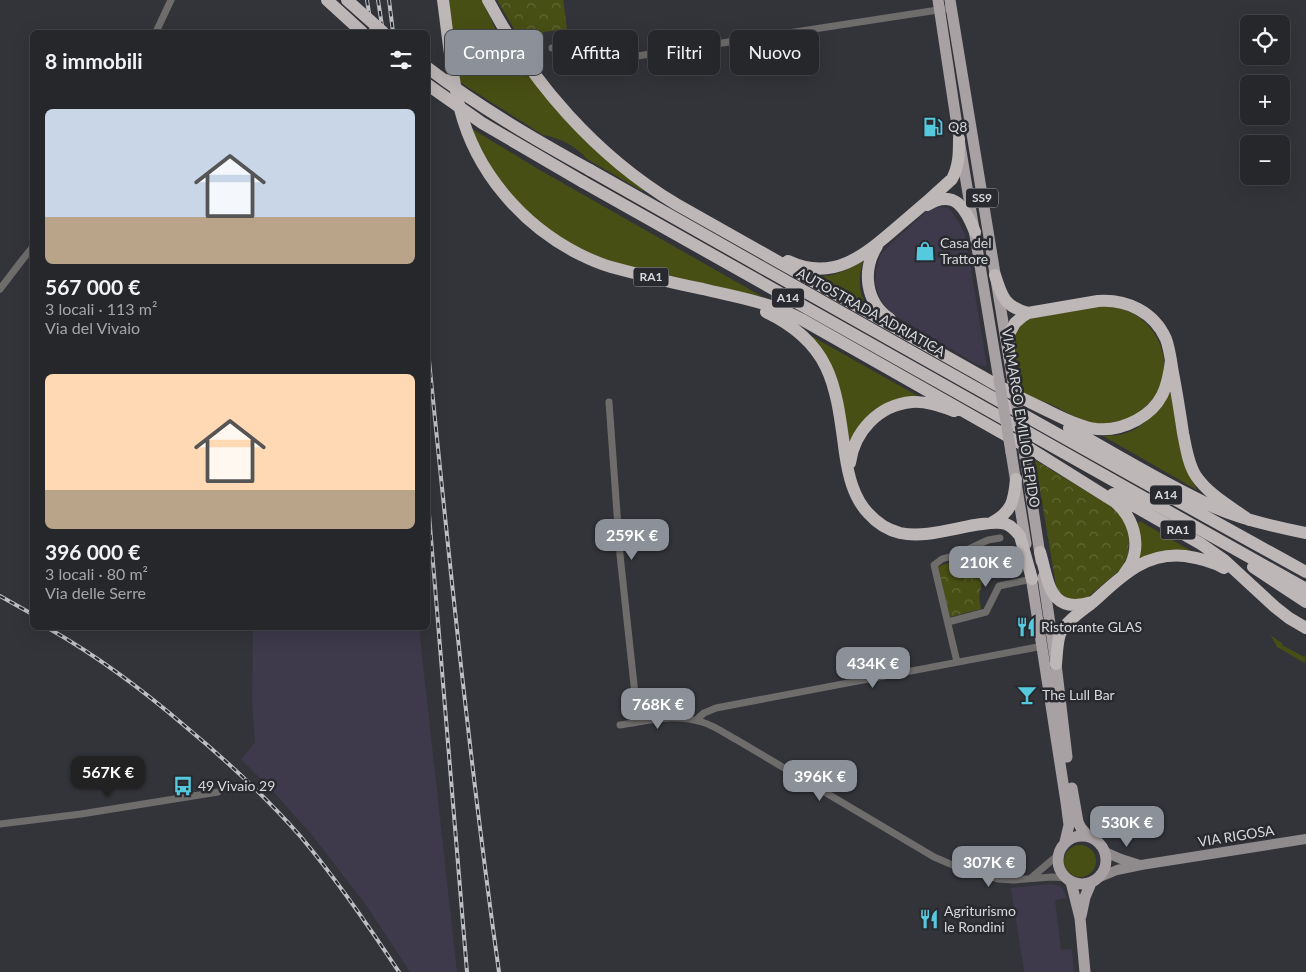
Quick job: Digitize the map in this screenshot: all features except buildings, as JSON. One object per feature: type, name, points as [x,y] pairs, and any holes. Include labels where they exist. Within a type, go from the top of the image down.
[{"type":"highway","points":[[327,0],[360,30]]},
{"type":"highway","points":[[347,0],[381,30]]},
{"type":"highway","name":"RA1","points":[[443,0],[460,110],[476,152],[488,173],[503,193],[520,212],[551,238],[608,266],[745,299],[776,308],[801,319],[995,429],[1031,454],[1193,539],[1224,560],[1275,607],[1306,628]]},
{"type":"highway","points":[[488,0],[529,64],[566,112],[585,133],[617,162],[650,188],[1025,400],[1076,425],[1095,429],[1116,429],[1140,418],[1158,402],[1167,385],[1171,360]]},
{"type":"highway","name":"AUTOSTRADA ADRIATICA","points":[[430,70],[458,92],[590,170],[1019,413],[1306,572]]},
{"type":"highway","name":"AUTOSTRADA ADRIATICA","points":[[430,87],[482,123],[583,182],[1306,589]]},
{"type":"highway","points":[[726,232],[794,264],[816,268],[831,268],[846,264],[858,258],[878,243],[952,179],[958,164],[959,139]]},
{"type":"highway","points":[[916,211],[936,200],[943,199],[956,202],[966,211],[975,232]]},
{"type":"highway","points":[[878,243],[872,255],[868,274],[869,291],[878,308],[887,317],[981,376]]},
{"type":"highway","points":[[994,275],[1006,302],[1016,309],[1028,313]]},
{"type":"highway","points":[[678,284],[767,312],[786,322],[810,343],[821,356],[832,379],[846,461],[857,498],[866,511],[879,523],[899,532],[924,534],[992,523],[1006,524],[1017,532],[1022,542],[1032,579]]},
{"type":"highway","points":[[1009,356],[1009,334],[1011,328],[1018,319],[1028,313],[1110,300],[1122,302],[1142,311],[1156,324],[1166,340],[1186,446],[1190,463],[1196,476],[1220,500],[1249,520]]},
{"type":"highway","points":[[1025,400],[1046,415],[1215,507],[1249,520],[1306,533]]},
{"type":"highway","points":[[850,476],[853,449],[865,427],[875,416],[900,404],[913,402],[932,404],[995,429]]},
{"type":"highway","points":[[1031,454],[1115,502],[1125,512],[1132,525],[1135,550],[1130,564],[1122,577]]},
{"type":"highway","points":[[992,523],[1002,517],[1009,509],[1013,501],[1016,479]]},
{"type":"highway","points":[[1194,525],[1265,576],[1306,602]]},
{"type":"highway","points":[[1040,552],[1051,590],[1057,599],[1063,604],[1069,605],[1081,606],[1092,602]]},
{"type":"highway","points":[[1056,664],[1061,633],[1072,620],[1122,577],[1147,560],[1155,557],[1177,555],[1206,560],[1244,578]]},
{"type":"main road","name":"VIA MARCO EMILIO LEPIDO","points":[[944,4],[959,139],[1016,479],[1068,818],[1069,829],[1065,842]]},
{"type":"main road","name":"VIA MARCO EMILIO LEPIDO","points":[[944,4],[1014,389],[1031,454],[1040,552],[1066,752],[1078,822],[1089,837]]},
{"type":"main road","points":[[1065,842],[1076,836],[1089,837]]},
{"type":"main road","name":"SS9","points":[[1089,837],[1096,840],[1105,852]]},
{"type":"main road","name":"VIA RIGOSA","points":[[1096,880],[1117,870],[1141,865],[1306,839]]},
{"type":"main road","name":"SS9","points":[[1058,855],[1065,842]]},
{"type":"main road","points":[[1080,918],[1085,897],[1106,865],[1105,852]]},
{"type":"main road","name":"VIA RIGOSA","points":[[1105,852],[1141,865]]},
{"type":"main road","points":[[1058,855],[1058,868],[1068,880],[1080,918],[1085,972]]},
{"type":"main road","points":[[1068,880],[1078,884],[1085,884],[1096,880]]},
{"type":"street","points":[[157,30],[171,0]]},
{"type":"street","points":[[552,48],[563,47],[567,50],[572,66],[944,4]]},
{"type":"street","points":[[0,289],[30,250]]},
{"type":"street","points":[[609,402],[620,555],[638,722]]},
{"type":"street","points":[[957,662],[934,565],[942,559],[956,555],[988,540],[1000,538]]},
{"type":"street","points":[[948,622],[986,612],[999,586],[1032,579]]},
{"type":"street","points":[[696,720],[704,713],[716,708],[1042,646]]},
{"type":"street","points":[[620,725],[671,717],[696,720],[716,728],[951,865],[972,873],[999,879],[1013,880],[1052,877],[1068,880]]},
{"type":"street","points":[[0,824],[81,814],[218,792]]},
{"type":"street","points":[[1030,878],[1058,855]]},
{"type":"shaded area","points":[[941,207],[948,208],[952,212],[965,234],[987,366],[978,365],[892,314],[879,296],[875,283],[876,270],[881,254],[927,211]]},
{"type":"shaded area","points":[[253,630],[419,630],[457,972],[410,972],[366,905],[312,835],[241,759],[255,742],[252,702]]},
{"type":"shaded area","points":[[1050,884],[1060,886],[1067,898],[1055,900],[1061,950],[1072,949],[1074,972],[1024,972],[1011,888]]},
{"type":"green space","points":[[447,0],[482,0],[496,30],[451,30]]},
{"type":"green space","points":[[497,0],[563,0],[567,29],[543,32],[543,30],[515,30]]},
{"type":"green space","points":[[457,75],[518,75],[530,77],[643,190],[587,159],[567,143],[543,135],[458,81]]},
{"type":"green space","points":[[469,127],[538,169],[763,297],[608,262],[553,235],[505,191]]},
{"type":"green space","points":[[863,261],[860,281],[864,301],[862,303],[816,277],[844,271]]},
{"type":"green space","points":[[1102,306],[1132,313],[1144,321],[1160,344],[1164,370],[1161,383],[1155,395],[1146,406],[1132,417],[1103,424],[1086,421],[1048,403],[1022,395],[1015,356],[1015,329],[1020,323],[1032,318]]},
{"type":"green space","points":[[806,333],[925,400],[897,401],[848,448],[839,398]]},
{"type":"green space","points":[[1170,389],[1181,453],[1197,490],[1103,436],[1123,434],[1139,427],[1151,416]]},
{"type":"green space","points":[[1035,460],[1114,508],[1124,518],[1129,535],[1128,555],[1121,569],[1083,601],[1069,600],[1057,591]]},
{"type":"green space","points":[[1140,521],[1191,551],[1143,559],[1137,558],[1138,523]]},
{"type":"green space","points":[[970,551],[973,562],[979,561],[983,576],[979,597],[981,609],[950,617],[937,567],[954,561]]},
{"type":"green space","points":[[1270,634],[1282,645],[1304,657],[1306,655],[1305,663],[1277,647]]},
{"type":"green space","points":[[1080,845],[1086,846],[1091,850],[1095,855],[1095,867],[1091,872],[1086,876],[1080,877],[1074,876],[1069,872],[1065,867],[1064,861],[1065,855],[1069,850],[1074,846]]},
{"type":"railway","points":[[367,0],[372,30]]},
{"type":"railway","points":[[378,0],[383,30]]},
{"type":"railway","points":[[389,0],[393,30]]},
{"type":"railway","points":[[430,370],[469,739],[499,972]]},
{"type":"railway","points":[[430,526],[467,972]]},
{"type":"railway","points":[[0,596],[30,613]]},
{"type":"railway","points":[[51,630],[102,662],[153,700],[246,780],[301,837],[364,920],[399,972]]},
{"type":"place","name":"Q8","points":[[933,127]]},
{"type":"place","name":"Casa del Trattore","points":[[925,251]]},
{"type":"place","name":"Ristorante GLAS","points":[[1026,627]]},
{"type":"place","name":"The Lull Bar","points":[[1027,695]]},
{"type":"place","name":"49 Vivaio 29","points":[[183,786]]},
{"type":"place","name":"Agriturismo le Rondini","points":[[929,919]]}]
